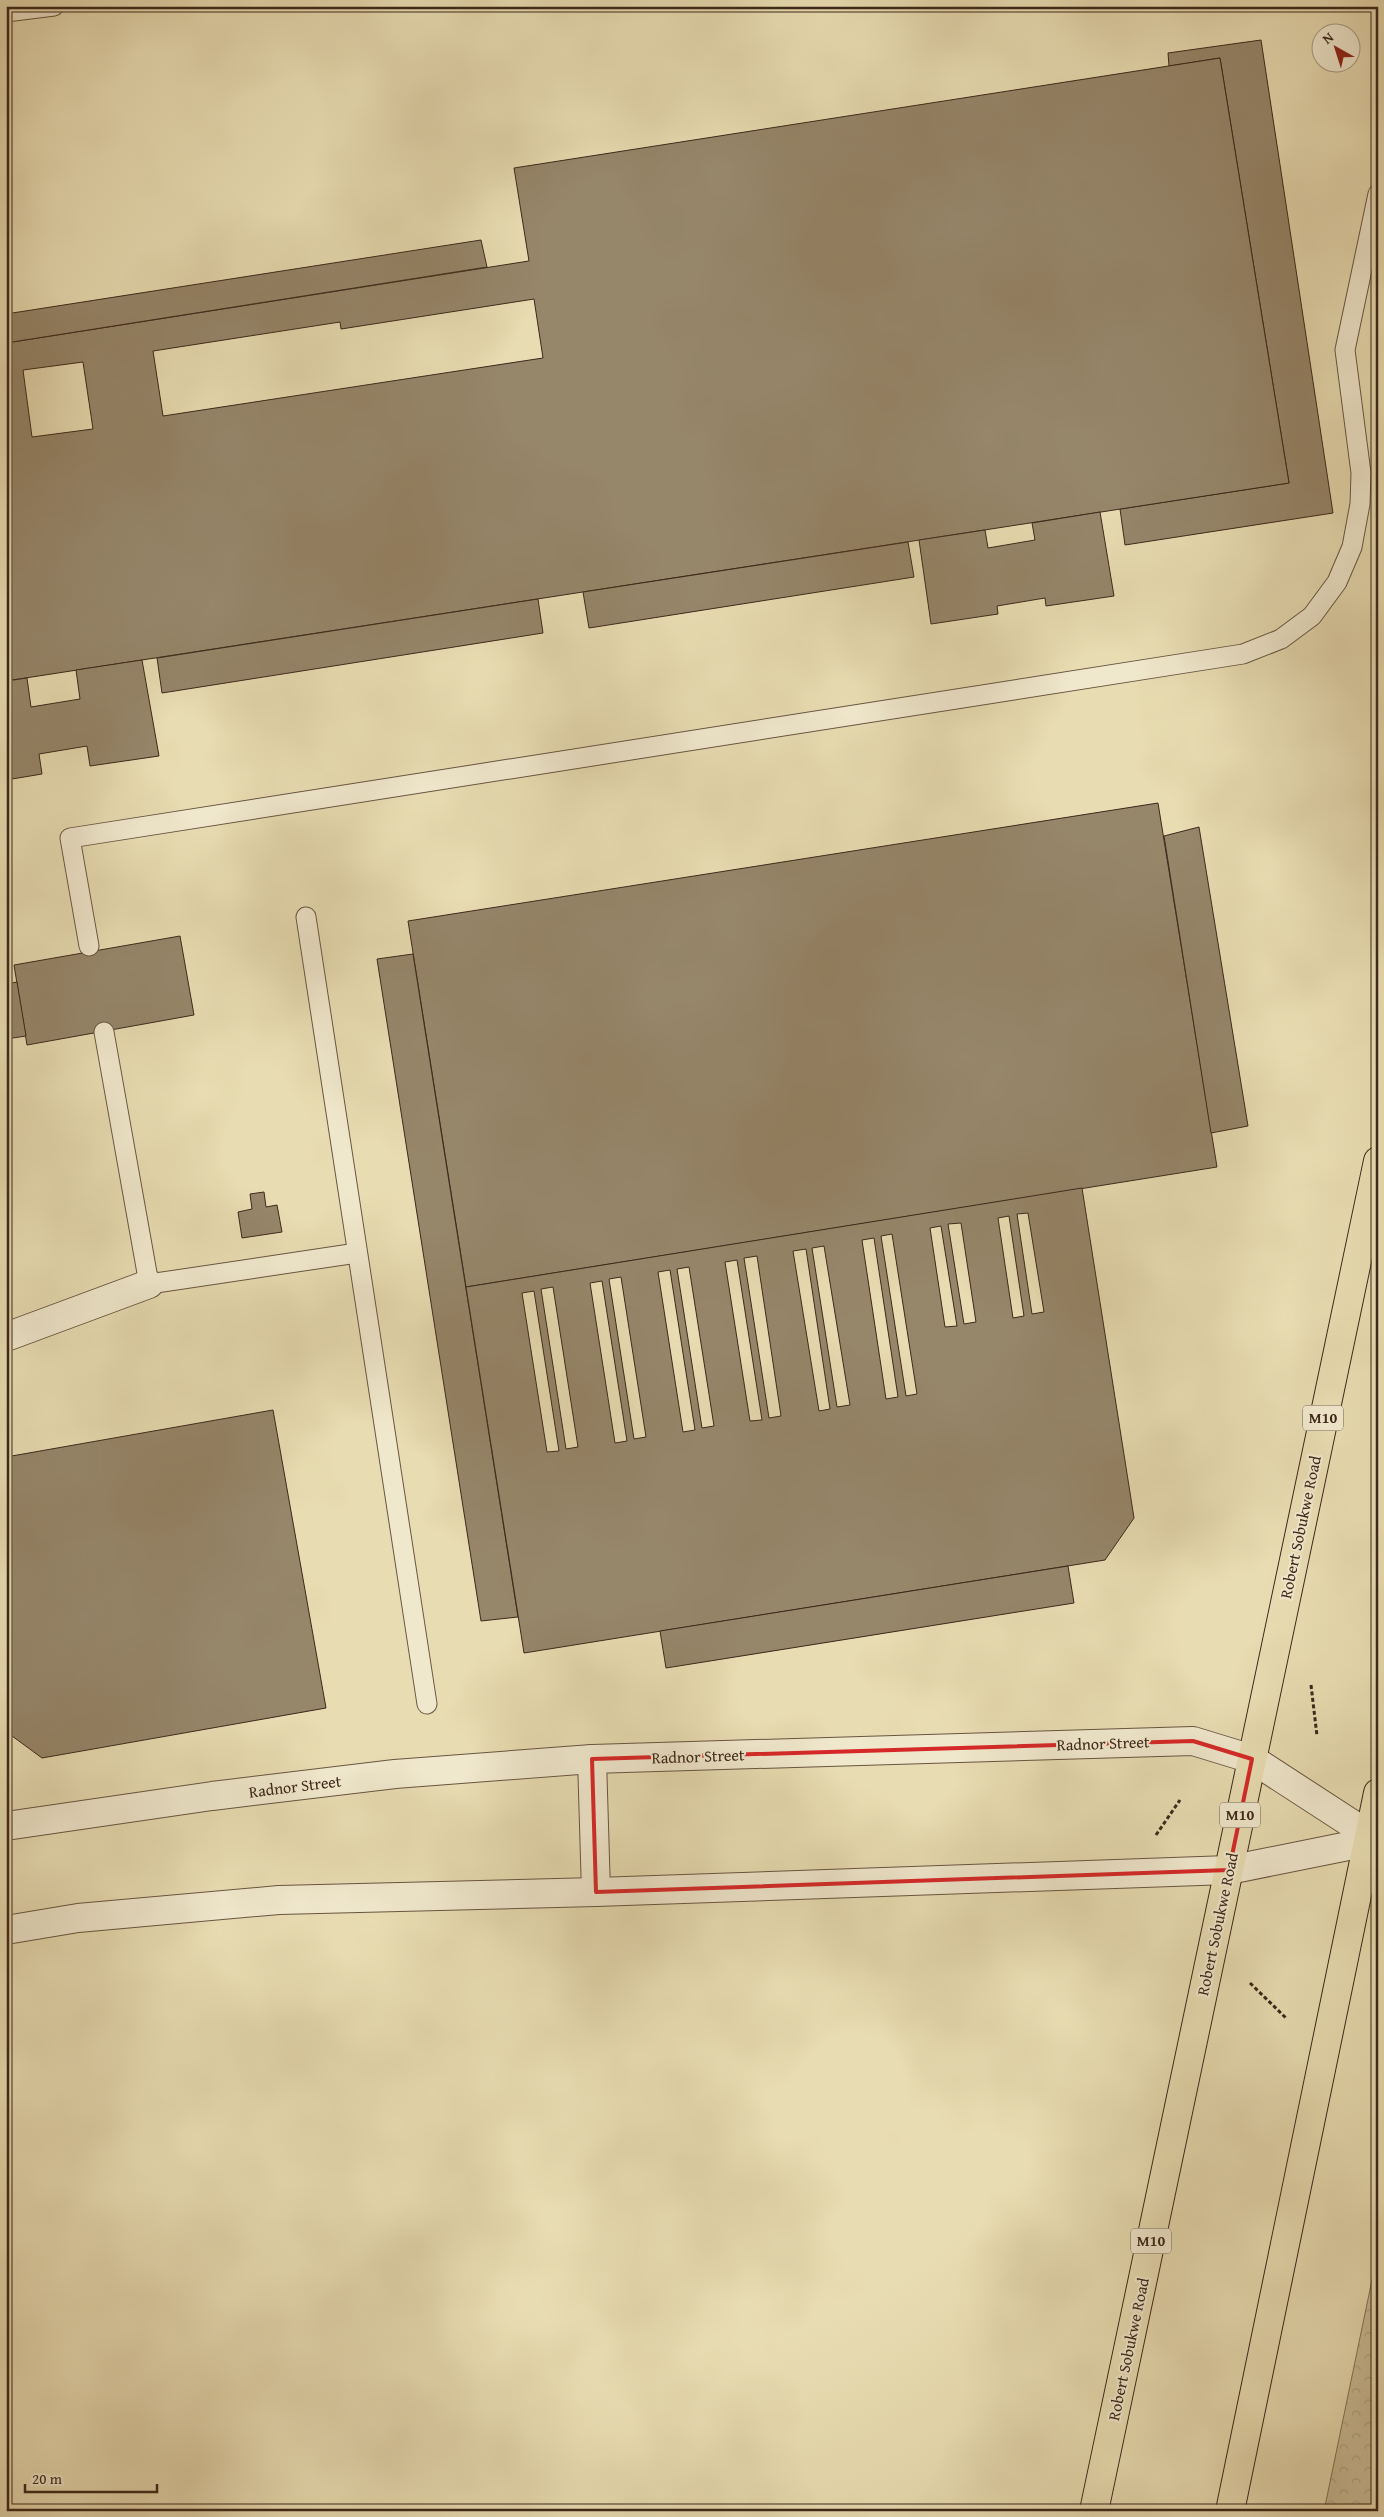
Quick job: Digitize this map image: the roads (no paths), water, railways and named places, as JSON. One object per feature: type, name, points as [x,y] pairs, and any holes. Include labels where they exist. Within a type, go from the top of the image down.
[{"type":"main road","name":"Robert Sobukwe Road","points":[[1094,2511],[1378,1161]]},
{"type":"main road","points":[[1230,2511],[1378,1793]]},
{"type":"street","points":[[6,1337],[149,1284]]},
{"type":"street","name":"Radnor Street","points":[[6,1826],[212,1796],[394,1774],[592,1759],[1194,1741],[1252,1759],[1369,1839]]},
{"type":"street","points":[[592,1759],[596,1892]]},
{"type":"street","points":[[6,1930],[78,1918],[279,1900],[596,1892],[1229,1870],[1369,1839]]},
{"type":"lane","points":[[6,12],[54,6]]},
{"type":"lane","points":[[89,946],[70,838],[1233,656],[1281,639],[1312,616],[1337,582],[1352,547],[1360,504],[1361,473],[1346,350],[1378,194]]},
{"type":"lane","points":[[306,917],[427,1704]]},
{"type":"lane","points":[[104,1032],[149,1284],[357,1253]]}]
